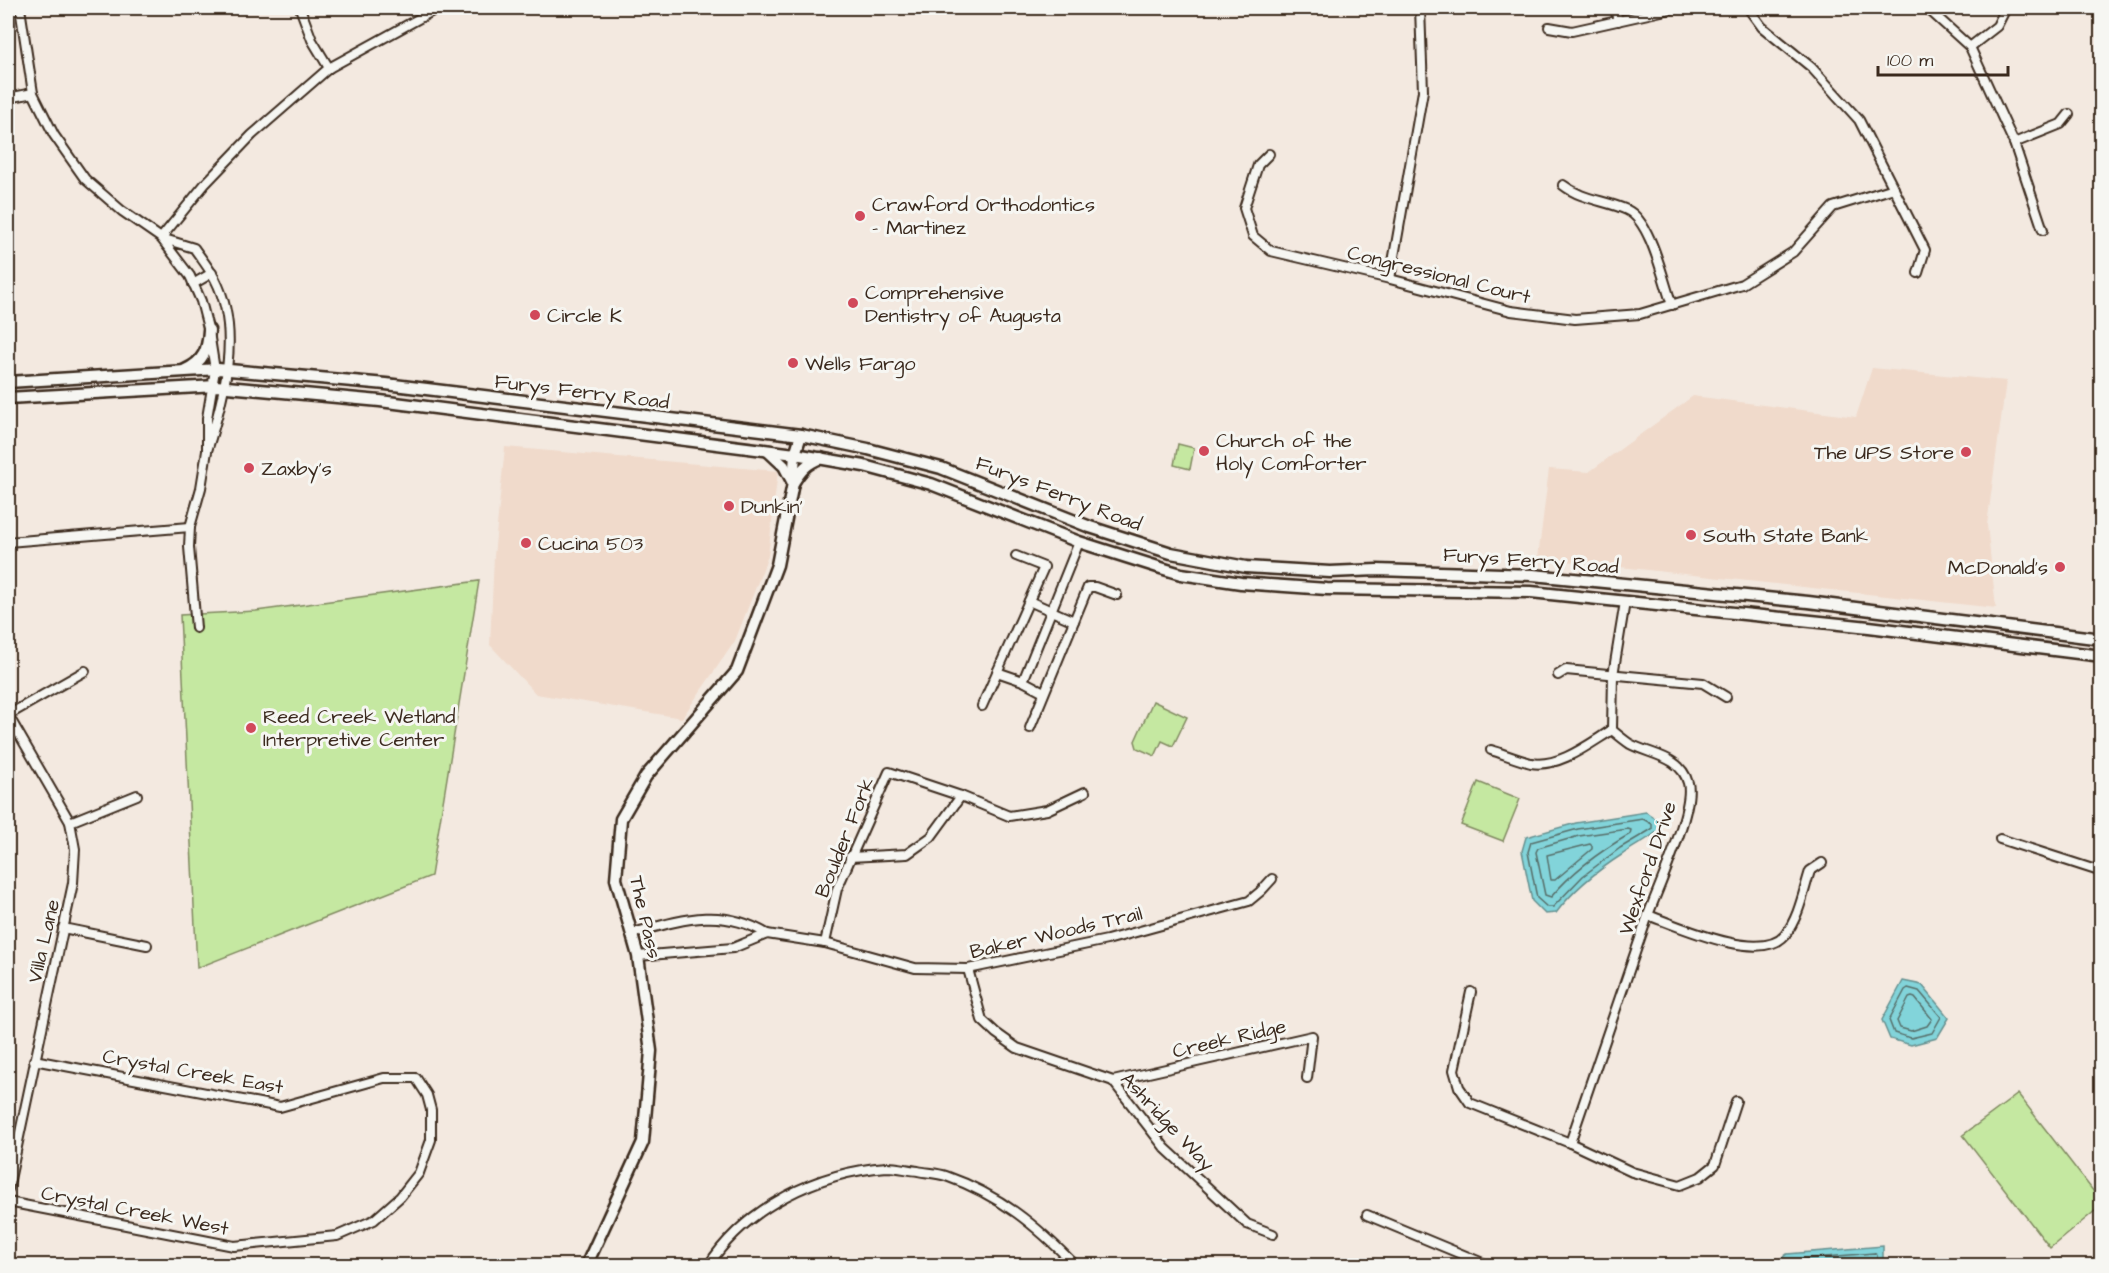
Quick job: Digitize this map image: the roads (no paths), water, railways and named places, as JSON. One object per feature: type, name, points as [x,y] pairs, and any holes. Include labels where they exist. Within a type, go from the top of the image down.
[{"type":"main road","points":[[184,371],[194,367],[203,358],[208,345],[209,330]]},
{"type":"main road","name":"Furys Ferry Road","points":[[8,382],[221,370],[386,384],[801,435],[868,449],[941,468],[1090,527],[1185,557],[1235,565],[1330,572],[1377,570],[1533,575],[1808,602],[2100,638]]},
{"type":"main road","name":"Furys Ferry Road","points":[[8,398],[223,387],[380,401],[768,450],[864,465],[931,483],[1079,542],[1181,574],[1241,583],[1326,589],[1532,592],[1869,627],[2102,656]]},
{"type":"main road","points":[[506,417],[508,400]]},
{"type":"main road","name":"The Pass","points":[[590,1264],[643,1142],[651,1051],[638,956],[616,879],[621,819],[646,776],[737,671],[777,565],[793,483],[795,454],[801,435]]},
{"type":"main road","points":[[768,450],[784,466],[793,483]]},
{"type":"main road","points":[[793,483],[801,470],[821,458]]},
{"type":"street","points":[[20,8],[33,93],[54,135],[85,179],[122,211],[161,238],[194,248],[216,279],[224,304],[228,328],[228,361],[212,387],[207,418],[207,451]]},
{"type":"street","points":[[300,8],[312,40],[329,68]]},
{"type":"street","points":[[161,238],[205,184],[252,135],[329,68],[438,8]]},
{"type":"street","points":[[1390,279],[1423,91],[1420,8]]},
{"type":"street","points":[[1615,8],[1618,21]]},
{"type":"street","points":[[1549,27],[1572,32],[1675,8]]},
{"type":"street","points":[[1749,8],[1762,27],[1811,67],[1859,120],[1925,250],[1918,273]]},
{"type":"street","points":[[1927,8],[1970,47],[2014,143],[2043,230]]},
{"type":"street","points":[[1970,47],[1997,26],[2006,8]]},
{"type":"street","points":[[8,98],[33,93]]},
{"type":"street","points":[[2014,143],[2061,124],[2069,114]]},
{"type":"street","name":"Congressional Court","points":[[1269,154],[1258,165],[1244,207],[1253,236],[1271,251],[1390,279],[1511,312],[1575,319],[1640,314],[1742,284],[1792,252],[1833,207],[1894,188]]},
{"type":"street","points":[[1563,185],[1575,194],[1629,211],[1645,228],[1672,305]]},
{"type":"street","points":[[161,238],[194,284],[221,370],[223,387],[190,527],[189,547],[196,628]]},
{"type":"street","points":[[194,284],[212,273]]},
{"type":"street","points":[[8,542],[190,527]]},
{"type":"street","points":[[1023,681],[1079,542]]},
{"type":"street","points":[[982,706],[1044,567],[1016,556]]},
{"type":"street","points":[[1030,728],[1088,587],[1095,587],[1117,596]]},
{"type":"street","points":[[1029,601],[1074,621]]},
{"type":"street","points":[[1491,750],[1533,763],[1554,761],[1575,753],[1612,730],[1613,675],[1626,602]]},
{"type":"street","points":[[1558,675],[1566,670],[1703,683],[1726,697]]},
{"type":"street","points":[[8,715],[85,671]]},
{"type":"street","points":[[997,672],[1023,681],[1044,692]]},
{"type":"street","name":"Villa Lane","points":[[8,715],[70,822],[75,849],[73,883],[8,1189]]},
{"type":"street","name":"Wexford Drive","points":[[1570,1143],[1684,817],[1689,795],[1688,783],[1677,764],[1629,743],[1612,730]]},
{"type":"street","name":"Boulder Fork","points":[[825,943],[837,889],[889,772],[961,796],[1009,816],[1047,810],[1085,792]]},
{"type":"street","points":[[70,822],[137,795]]},
{"type":"street","points":[[850,857],[907,854],[931,837],[961,796]]},
{"type":"street","points":[[2000,839],[2102,872]]},
{"type":"street","points":[[1648,915],[1738,946],[1763,947],[1783,938],[1795,921],[1810,871],[1822,863]]},
{"type":"street","name":"Baker Woods Trail","points":[[633,933],[678,921],[717,917],[742,921],[766,934],[825,943],[915,968],[968,969],[1107,940],[1249,901],[1272,879]]},
{"type":"street","points":[[63,928],[147,945]]},
{"type":"street","points":[[638,956],[733,948],[766,934]]},
{"type":"street","name":"Ashridge Way","points":[[968,969],[982,1020],[996,1033],[1017,1048],[1113,1081],[1166,1148],[1247,1224],[1273,1234]]},
{"type":"street","points":[[1471,992],[1454,1070],[1459,1087],[1470,1103],[1570,1143],[1632,1172],[1680,1185],[1700,1177],[1715,1165],[1736,1101]]},
{"type":"street","name":"Creek Ridge","points":[[1113,1081],[1312,1036],[1307,1078]]},
{"type":"street","name":"Crystal Creek East","points":[[34,1060],[280,1107],[384,1078],[416,1078],[427,1095],[431,1110]]},
{"type":"street","name":"Crystal Creek West","points":[[8,1202],[234,1246],[338,1236],[374,1220],[400,1197],[419,1173],[431,1140],[431,1110]]},
{"type":"street","points":[[708,1266],[760,1212],[799,1189],[836,1176],[888,1167],[944,1175],[1001,1201],[1041,1231],[1076,1266]]},
{"type":"street","points":[[1367,1215],[1490,1266]]},
{"type":"water","points":[[1646,812],[1659,821],[1658,831],[1595,874],[1570,896],[1556,913],[1545,914],[1532,901],[1522,851],[1526,837],[1576,823]]},
{"type":"water","points":[[1903,981],[1922,985],[1949,1018],[1937,1038],[1911,1045],[1890,1039],[1882,1020]]},
{"type":"water","points":[[1883,1246],[1883,1265],[1772,1265],[1787,1254]]},
{"type":"place","name":"Crawford Orthodontics - Martinez","points":[[860,216]]},
{"type":"place","name":"Comprehensive Dentistry of Augusta","points":[[853,303]]},
{"type":"place","name":"Circle K","points":[[535,315]]},
{"type":"place","name":"Wells Fargo","points":[[793,363]]},
{"type":"place","name":"Church of the Holy Comforter","points":[[1204,451]]},
{"type":"place","name":"The UPS Store","points":[[1966,452]]},
{"type":"place","name":"Zaxby's","points":[[249,468]]},
{"type":"place","name":"Dunkin'","points":[[729,506]]},
{"type":"place","name":"South State Bank","points":[[1691,535]]},
{"type":"place","name":"Cucina 503","points":[[526,543]]},
{"type":"place","name":"McDonald's","points":[[2060,567]]},
{"type":"place","name":"Reed Creek Wetland Interpretive Center","points":[[251,728]]}]
